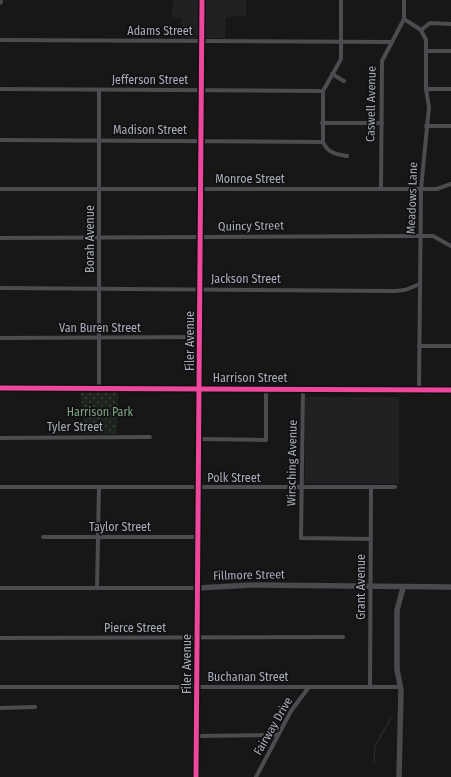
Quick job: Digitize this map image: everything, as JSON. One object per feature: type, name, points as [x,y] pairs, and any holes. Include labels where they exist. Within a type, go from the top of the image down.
[{"type":"street","name":"Filer Avenue","points":[[196,777],[202,0]]},
{"type":"street","points":[[341,0],[341,59],[323,91],[322,123],[323,142],[326,149],[335,154],[347,156]]},
{"type":"street","name":"Caswell Avenue","points":[[381,189],[382,61],[404,19],[404,0]]},
{"type":"street","points":[[404,19],[421,30],[430,23],[451,24]]},
{"type":"street","name":"Meadows Lane","points":[[419,390],[420,189],[429,107],[426,89],[426,40],[421,30]]},
{"type":"street","name":"Adams Street","points":[[0,40],[391,42]]},
{"type":"street","points":[[426,51],[451,51]]},
{"type":"street","points":[[332,74],[344,81]]},
{"type":"street","name":"Jefferson Street","points":[[0,89],[323,91]]},
{"type":"street","points":[[426,89],[451,89]]},
{"type":"street","name":"Borah Avenue","points":[[99,90],[99,389]]},
{"type":"street","points":[[322,123],[382,123]]},
{"type":"street","points":[[426,126],[451,126]]},
{"type":"street","name":"Madison Street","points":[[0,140],[201,140],[323,142]]},
{"type":"street","name":"Monroe Street","points":[[0,189],[420,189],[437,188],[451,184]]},
{"type":"street","name":"Quincy Street","points":[[0,238],[100,239],[433,236],[451,246]]},
{"type":"street","name":"Jackson Street","points":[[0,288],[395,291],[420,284]]},
{"type":"street","name":"Van Buren Street","points":[[0,338],[200,337]]},
{"type":"street","points":[[419,346],[451,346]]},
{"type":"street","name":"Harrison Street","points":[[0,388],[303,388],[451,390]]},
{"type":"street","name":"Wirsching Avenue","points":[[303,388],[301,538],[371,539]]},
{"type":"street","points":[[199,439],[266,440],[266,389]]},
{"type":"street","name":"Tyler Street","points":[[0,438],[150,437]]},
{"type":"street","name":"Polk Street","points":[[0,487],[395,487]]},
{"type":"street","points":[[97,588],[99,487]]},
{"type":"street","name":"Grant Avenue","points":[[370,687],[371,487]]},
{"type":"street","name":"Taylor Street","points":[[43,537],[198,538]]},
{"type":"street","name":"Fillmore Street","points":[[0,588],[197,588],[252,585],[402,588],[451,587]]},
{"type":"street","points":[[400,777],[400,686],[397,670],[397,610],[402,588]]},
{"type":"street","name":"Pierce Street","points":[[0,638],[343,637]]},
{"type":"street","name":"Buchanan Street","points":[[0,687],[400,686]]},
{"type":"street","name":"Fairway Drive","points":[[256,777],[291,711],[309,687]]},
{"type":"street","points":[[0,708],[35,707]]},
{"type":"street","points":[[196,736],[278,736]]},
{"type":"shaded area","points":[[173,0],[246,0],[246,16],[226,17],[225,38],[181,38],[181,18],[172,17]]},
{"type":"shaded area","points":[[305,397],[399,397],[399,484],[305,483]]},
{"type":"green space","name":"Harrison Park","points":[[81,392],[118,392],[117,434],[85,433]]},
{"type":"waterway","points":[[374,762],[375,746],[391,718]]},
{"type":"cycle path","points":[[196,777],[202,0]]},
{"type":"cycle path","points":[[0,388],[451,390]]}]
